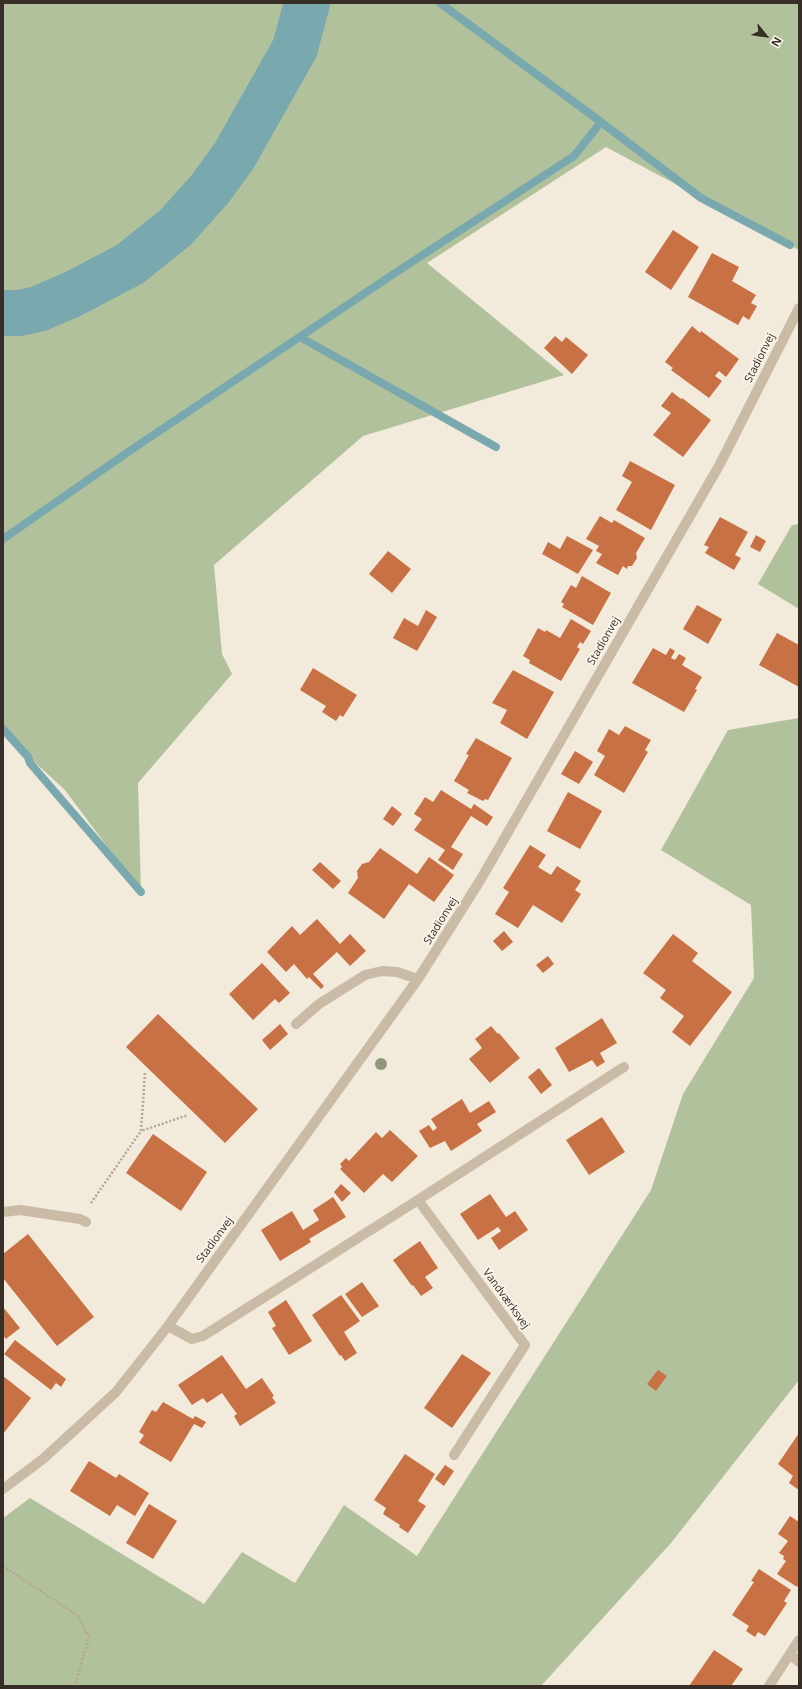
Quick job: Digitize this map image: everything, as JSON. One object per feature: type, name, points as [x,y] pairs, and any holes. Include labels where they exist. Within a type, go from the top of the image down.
[{"type":"street","name":"Stadionvej","points":[[3,1488],[43,1459],[116,1392],[168,1326],[418,980],[481,879],[720,464],[799,308]]},
{"type":"street","points":[[296,1024],[319,1004],[365,975],[382,971],[397,972],[418,980]]},
{"type":"street","points":[[168,1326],[192,1339],[203,1336],[624,1067]]},
{"type":"street","name":"Vandværksvej","points":[[418,1200],[525,1345],[454,1455]]},
{"type":"street","points":[[3,1212],[20,1210],[83,1220]]},
{"type":"street","points":[[769,1686],[799,1640]]},
{"type":"street","points":[[790,1654],[799,1662]]},
{"type":"path","points":[[83,1220],[142,1131],[145,1073]]},
{"type":"path","points":[[142,1131],[188,1115]]},
{"type":"path","points":[[3,1566],[78,1616],[89,1637],[75,1686]]},
{"type":"green space","points":[[3,3],[799,3],[799,250],[606,147],[427,263],[564,375],[363,436],[214,565],[222,654],[232,674],[138,783],[141,892],[65,790],[3,733]]},
{"type":"green space","points":[[799,524],[799,609],[758,584],[792,525]]},
{"type":"green space","points":[[799,718],[799,1380],[671,1543],[541,1686],[3,1686],[3,1518],[30,1498],[204,1604],[242,1552],[295,1583],[344,1505],[417,1556],[651,1190],[683,1094],[754,978],[751,905],[661,850],[728,730]]},
{"type":"building","points":[[673,230],[699,247],[671,290],[645,272]]},
{"type":"building","points":[[712,253],[739,267],[732,281],[756,295],[751,303],[757,306],[749,320],[743,316],[738,325],[688,297]]},
{"type":"building","points":[[692,326],[739,359],[726,377],[719,371],[715,376],[722,381],[709,398],[671,370],[673,368],[665,362]]},
{"type":"building","points":[[555,336],[562,342],[566,337],[588,355],[572,374],[544,348]]},
{"type":"building","points":[[672,392],[711,420],[683,457],[653,435],[671,413],[661,406]]},
{"type":"building","points":[[630,461],[675,485],[651,530],[616,510],[632,482],[622,476]]},
{"type":"building","points":[[600,516],[612,523],[614,520],[645,538],[636,553],[637,558],[632,566],[628,566],[627,569],[623,566],[618,575],[596,563],[602,554],[596,551],[599,546],[586,539]]},
{"type":"building","points":[[720,517],[748,532],[735,555],[741,558],[734,570],[705,553],[709,547],[704,545]]},
{"type":"building","points":[[756,535],[766,541],[760,552],[750,547]]},
{"type":"building","points":[[567,536],[593,550],[578,574],[542,554],[548,542],[560,549]]},
{"type":"building","points":[[388,551],[411,569],[392,593],[369,574]]},
{"type":"building","points":[[582,576],[611,593],[593,625],[562,607],[564,604],[561,602],[571,585],[576,588]]},
{"type":"building","points":[[697,605],[722,619],[708,644],[683,629]]},
{"type":"building","points":[[426,610],[437,617],[417,651],[393,638],[404,618],[418,626]]},
{"type":"building","points":[[571,619],[591,631],[583,644],[580,642],[577,647],[580,649],[561,681],[529,663],[530,660],[523,656],[538,628],[545,632],[546,630],[560,638]]},
{"type":"building","points":[[777,633],[799,645],[799,687],[759,665]]},
{"type":"building","points":[[653,648],[666,655],[670,648],[675,651],[671,658],[675,660],[679,654],[686,658],[682,665],[702,677],[695,689],[697,690],[684,712],[632,683]]},
{"type":"building","points":[[313,668],[357,695],[343,717],[340,715],[336,721],[322,712],[326,706],[300,690]]},
{"type":"building","points":[[513,670],[554,692],[527,739],[500,723],[507,710],[492,703]]},
{"type":"building","points":[[625,726],[651,740],[645,750],[648,752],[624,793],[594,775],[605,756],[597,751],[609,729],[619,735]]},
{"type":"building","points":[[476,738],[512,758],[488,800],[485,799],[483,801],[467,793],[469,790],[454,781],[469,755],[466,754]]},
{"type":"building","points":[[575,751],[593,762],[579,784],[561,774]]},
{"type":"building","points":[[441,790],[471,809],[474,804],[493,817],[487,826],[471,816],[451,847],[463,854],[453,870],[438,860],[445,850],[414,830],[422,819],[414,814],[425,797],[433,802]]},
{"type":"building","points":[[568,792],[602,811],[580,849],[547,831]]},
{"type":"building","points":[[392,806],[402,814],[393,826],[383,819]]},
{"type":"building","points":[[530,845],[546,855],[538,867],[551,875],[557,866],[581,881],[575,890],[581,894],[562,923],[533,905],[518,928],[495,914],[509,892],[503,888]]},
{"type":"building","points":[[380,848],[417,874],[429,857],[454,875],[434,902],[409,884],[384,919],[348,893],[358,878],[357,871],[362,864],[369,862]]},
{"type":"building","points":[[320,862],[341,881],[333,889],[312,870]]},
{"type":"building","points":[[317,919],[340,944],[350,934],[366,951],[350,966],[337,952],[313,974],[324,986],[321,989],[309,977],[307,979],[294,964],[286,972],[267,952],[292,926],[300,935]]},
{"type":"building","points":[[504,931],[513,942],[502,951],[493,941]]},
{"type":"building","points":[[673,934],[698,953],[692,961],[732,992],[690,1046],[672,1032],[684,1016],[660,998],[666,990],[643,973]]},
{"type":"building","points":[[548,956],[554,964],[543,973],[536,965]]},
{"type":"building","points":[[262,963],[290,993],[279,1003],[275,999],[253,1020],[229,994]]},
{"type":"building","points":[[158,1014],[258,1109],[225,1143],[126,1047]]},
{"type":"building","points":[[602,1018],[617,1043],[600,1053],[605,1062],[597,1067],[592,1060],[569,1072],[555,1048]]},
{"type":"building","points":[[280,1024],[288,1034],[270,1050],[262,1040]]},
{"type":"building","points":[[491,1026],[498,1034],[499,1033],[520,1058],[490,1083],[469,1059],[482,1048],[475,1039]]},
{"type":"building","points":[[539,1068],[552,1085],[541,1094],[528,1077]]},
{"type":"building","points":[[462,1099],[470,1113],[489,1101],[496,1112],[477,1124],[482,1131],[451,1151],[445,1141],[430,1148],[419,1131],[429,1125],[433,1131],[437,1128],[431,1119]]},
{"type":"building","points":[[602,1117],[625,1152],[589,1175],[566,1140]]},
{"type":"building","points":[[390,1130],[418,1156],[392,1182],[383,1174],[364,1193],[340,1169],[342,1167],[340,1164],[346,1158],[349,1161],[376,1132],[382,1138]]},
{"type":"building","points":[[153,1134],[207,1172],[181,1211],[126,1173]]},
{"type":"building","points":[[341,1184],[351,1193],[342,1202],[334,1192]]},
{"type":"building","points":[[490,1194],[506,1217],[515,1211],[528,1230],[499,1250],[491,1238],[501,1231],[498,1227],[478,1240],[460,1214]]},
{"type":"building","points":[[333,1197],[346,1217],[309,1239],[311,1242],[280,1261],[261,1230],[292,1211],[303,1230],[319,1220],[313,1210]]},
{"type":"building","points":[[28,1234],[94,1317],[57,1346],[3,1278],[3,1254]]},
{"type":"building","points":[[420,1241],[438,1268],[425,1277],[433,1288],[421,1296],[393,1260]]},
{"type":"building","points":[[362,1282],[379,1306],[362,1317],[345,1294]]},
{"type":"building","points":[[341,1295],[360,1321],[344,1332],[357,1353],[345,1361],[312,1315]]},
{"type":"building","points":[[286,1300],[312,1341],[289,1355],[272,1328],[276,1326],[268,1312]]},
{"type":"building","points":[[3,1307],[20,1328],[6,1339],[3,1335]]},
{"type":"building","points":[[15,1340],[66,1379],[61,1387],[56,1383],[51,1390],[4,1354]]},
{"type":"building","points":[[462,1354],[491,1373],[452,1428],[424,1408]]},
{"type":"building","points":[[222,1355],[246,1389],[262,1378],[274,1396],[272,1397],[276,1403],[240,1426],[234,1416],[237,1414],[222,1393],[207,1403],[203,1398],[192,1405],[178,1385]]},
{"type":"building","points":[[658,1370],[667,1376],[656,1391],[647,1384]]},
{"type":"building","points":[[3,1376],[31,1398],[3,1434]]},
{"type":"building","points":[[163,1402],[193,1419],[195,1416],[206,1422],[202,1428],[194,1424],[171,1462],[139,1443],[144,1435],[139,1432],[152,1410],[156,1412]]},
{"type":"building","points":[[799,1433],[799,1490],[789,1483],[793,1476],[778,1464]]},
{"type":"building","points":[[405,1454],[435,1474],[418,1501],[426,1506],[408,1533],[399,1527],[400,1525],[383,1514],[386,1508],[374,1500]]},
{"type":"building","points":[[89,1461],[116,1478],[119,1474],[149,1493],[135,1516],[117,1505],[110,1516],[70,1491]]},
{"type":"building","points":[[445,1465],[454,1471],[444,1486],[435,1479]]},
{"type":"building","points":[[149,1504],[177,1521],[153,1559],[126,1543]]},
{"type":"building","points":[[790,1516],[799,1522],[799,1584],[797,1587],[777,1574],[786,1561],[783,1559],[784,1556],[779,1553],[788,1541],[778,1534]]},
{"type":"building","points":[[759,1569],[791,1590],[784,1601],[787,1603],[765,1636],[758,1632],[755,1637],[746,1631],[749,1626],[732,1615],[754,1582],[751,1581]]},
{"type":"building","points":[[714,1650],[743,1669],[731,1686],[689,1686]]},
{"type":"waterway","points":[[3,313],[19,313],[38,309],[73,294],[130,264],[176,227],[210,189],[234,156],[295,48],[307,3]]},
{"type":"waterway","points":[[440,3],[701,198],[790,245]]},
{"type":"waterway","points":[[3,539],[131,450],[395,273],[574,156],[601,122]]},
{"type":"waterway","points":[[300,337],[496,447]]},
{"type":"waterway","points":[[3,729],[28,757],[30,763],[141,892]]}]
